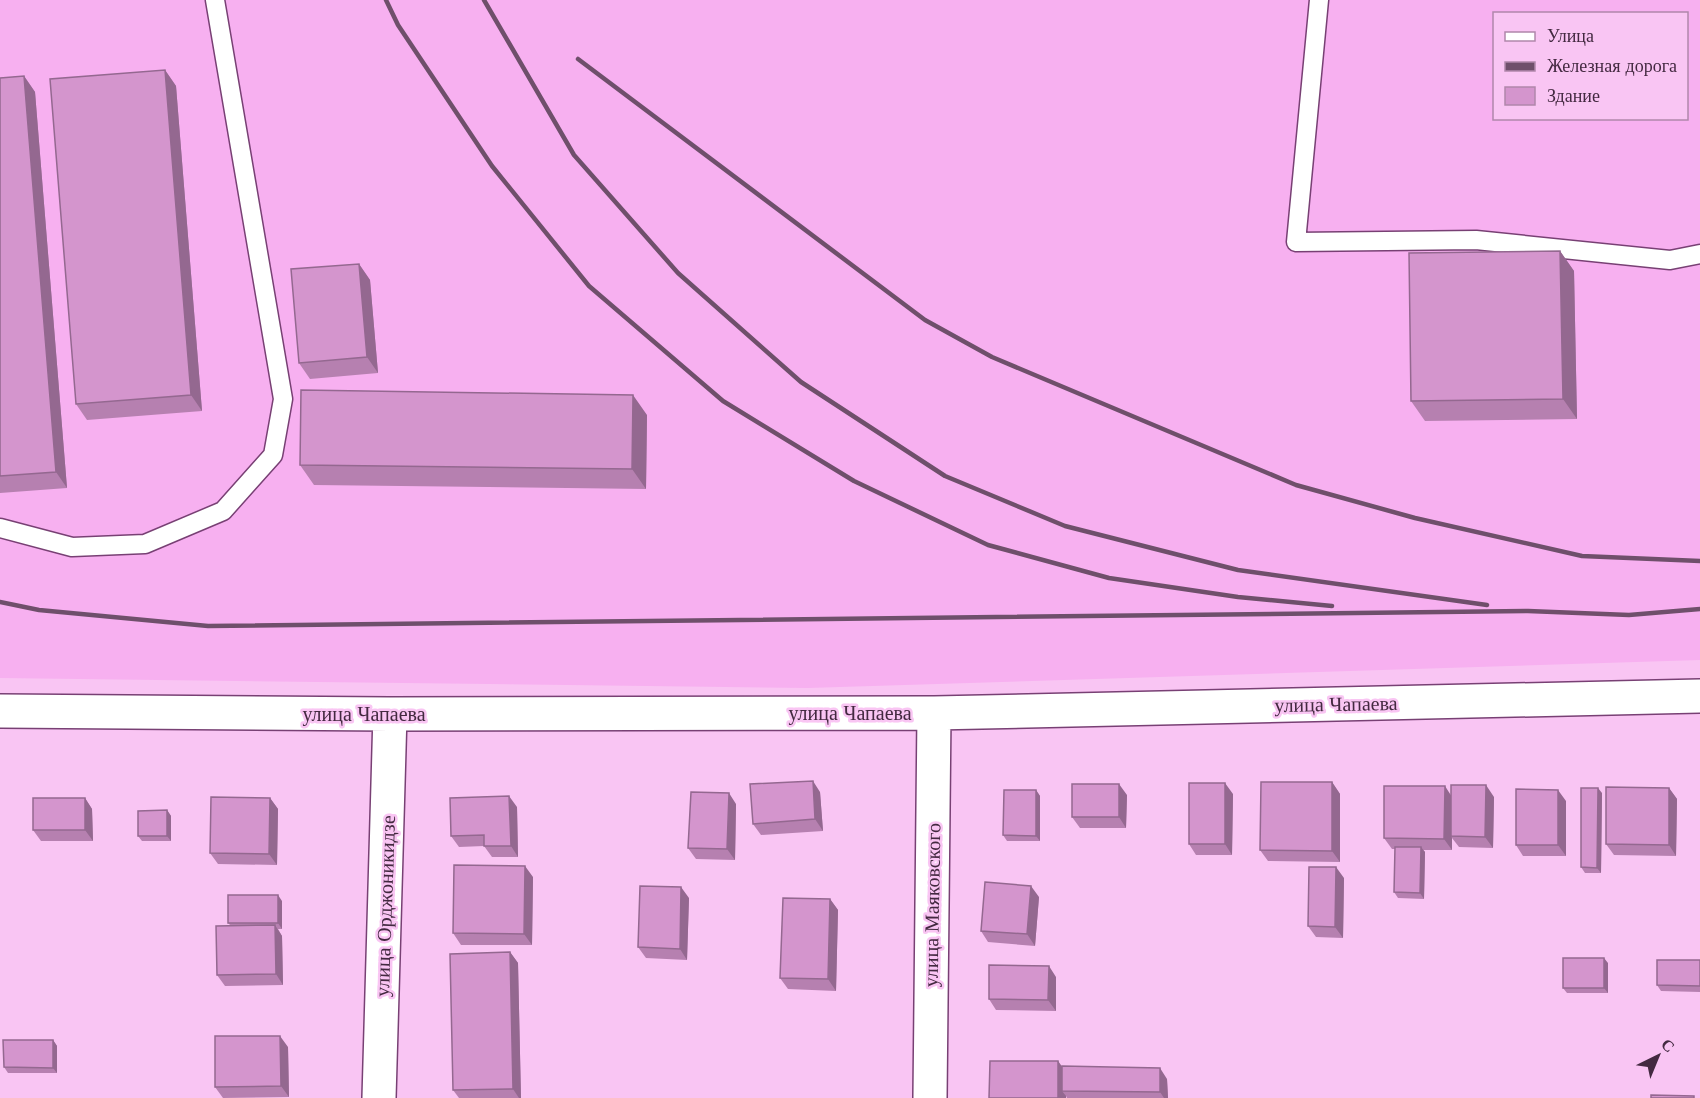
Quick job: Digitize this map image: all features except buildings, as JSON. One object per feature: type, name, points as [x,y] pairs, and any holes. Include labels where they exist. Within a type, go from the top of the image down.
[{"type":"street","name":"улица Чапаева","points":[[0,711],[390,714],[934,713],[1700,696]]},
{"type":"street","name":"улица Маяковского","points":[[930,1098],[934,713]]},
{"type":"street","name":"улица Орджоникидзе","points":[[379,1098],[390,714]]},
{"type":"lane","points":[[0,528],[72,547],[145,544],[223,511],[273,455],[283,399],[215,0]]},
{"type":"lane","points":[[1319,0],[1296,242],[1476,240],[1670,260],[1700,254]]},
{"type":"shaded area","points":[[0,0],[1700,0],[1700,660],[808,688],[0,678]]},
{"type":"railway","points":[[386,0],[398,25],[492,166],[589,286],[723,401],[854,481],[988,545],[1109,578],[1238,597],[1332,606]]},
{"type":"railway","points":[[484,0],[574,155],[678,273],[801,382],[945,476],[1065,526],[1238,570],[1487,605]]},
{"type":"railway","points":[[578,59],[925,320],[992,357],[1296,485],[1415,518],[1582,556],[1700,561]]},
{"type":"railway","points":[[0,602],[39,610],[208,626],[1528,611],[1629,615],[1700,609]]}]
